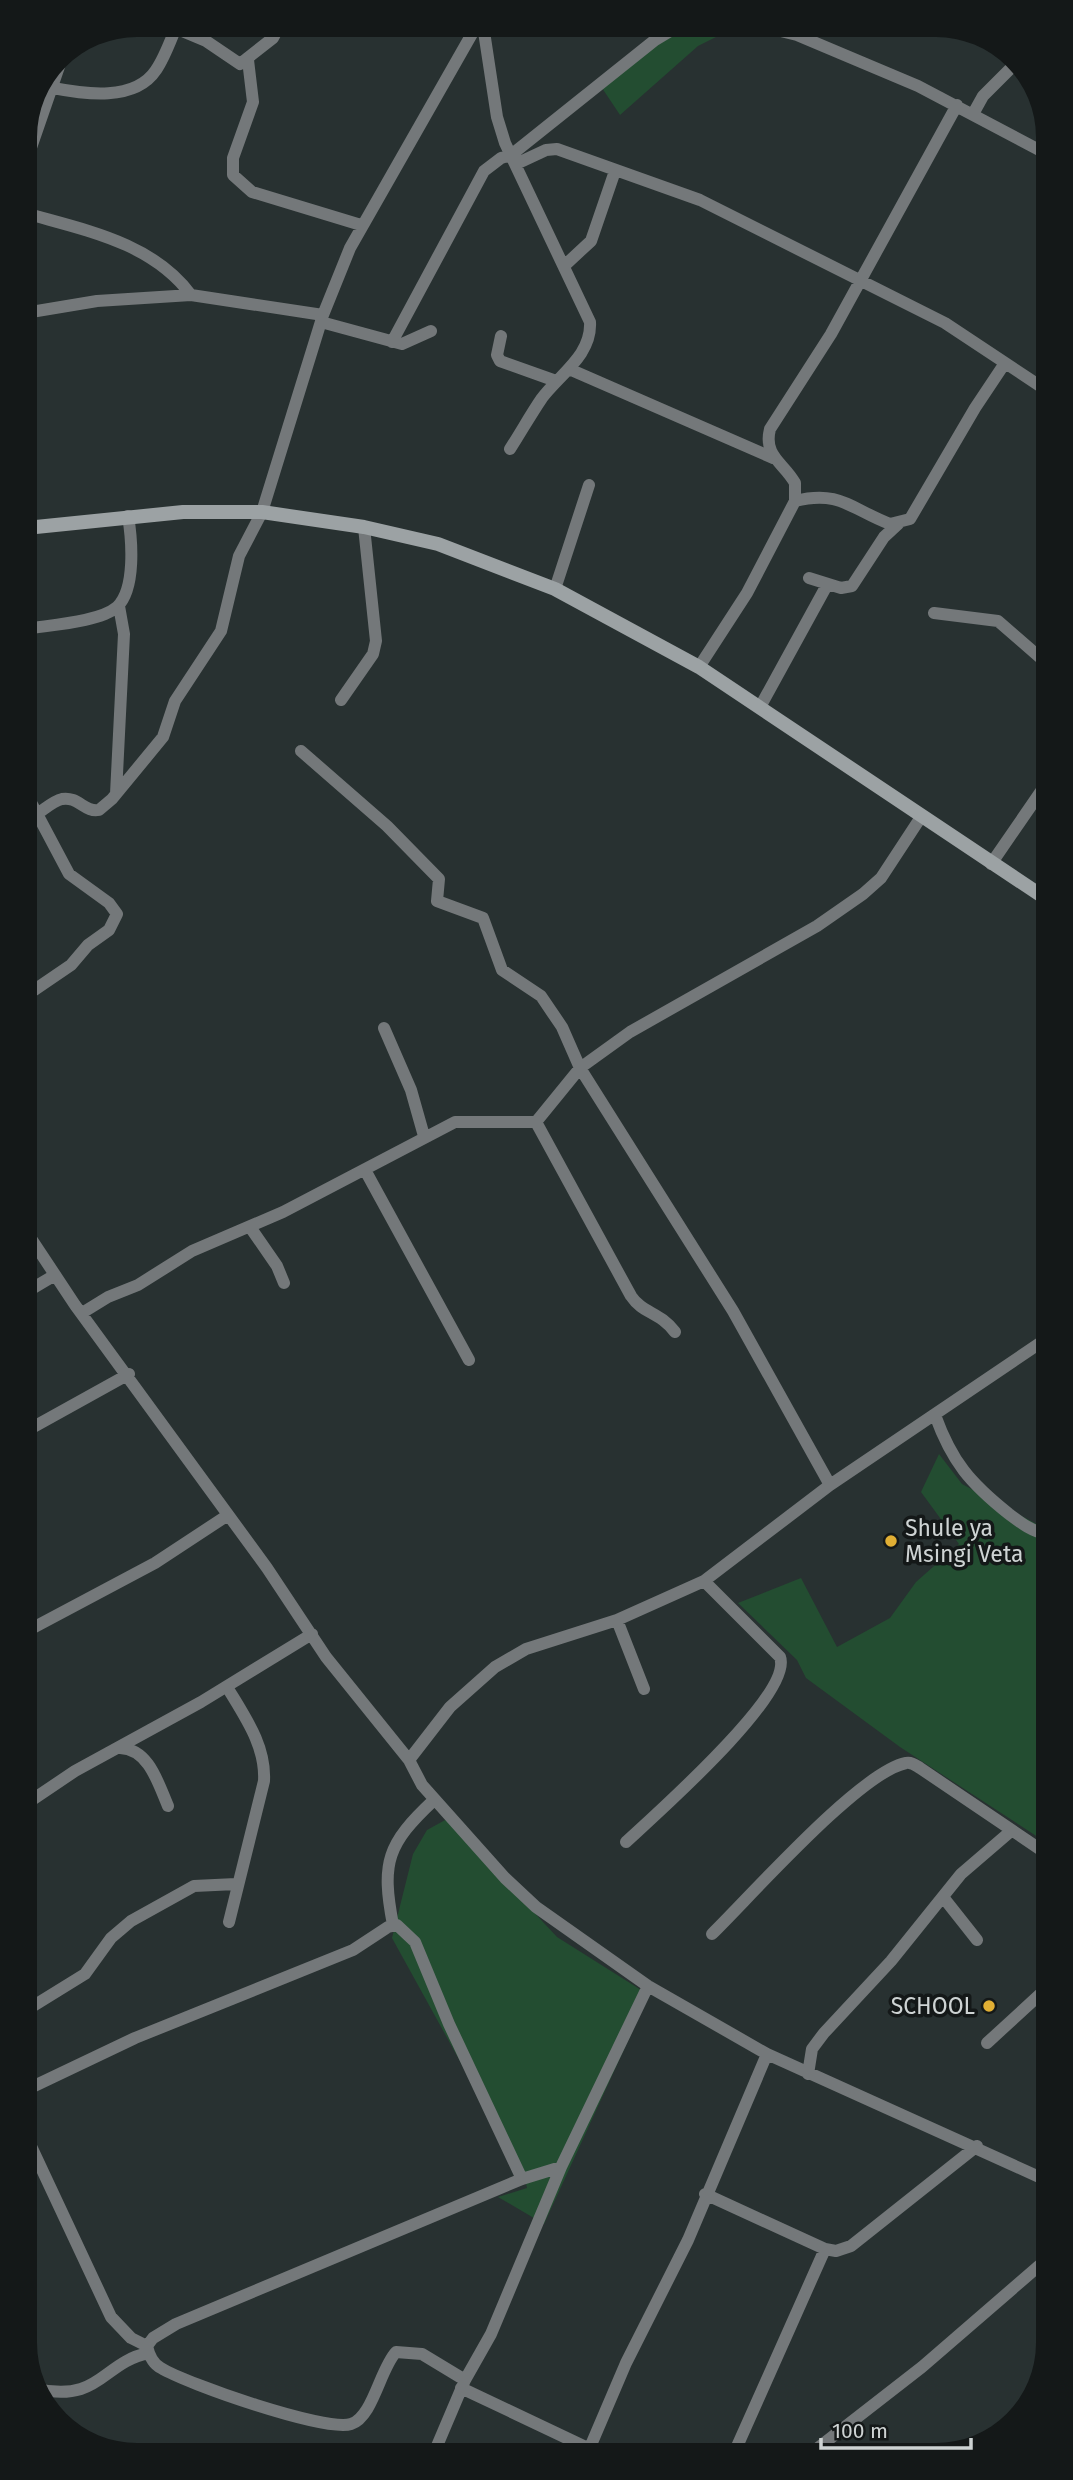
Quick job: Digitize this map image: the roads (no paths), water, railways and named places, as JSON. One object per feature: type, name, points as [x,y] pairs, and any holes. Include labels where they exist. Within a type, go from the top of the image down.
[{"type":"street","points":[[53,88],[104,93],[144,81],[156,71],[171,37]]},
{"type":"street","points":[[198,37],[240,64],[274,37]]},
{"type":"street","points":[[37,988],[71,965],[88,945],[109,930],[116,922],[117,914],[109,903],[69,874],[37,814],[65,799],[73,799],[94,811],[106,805],[163,737],[176,701],[215,644],[221,631],[239,556],[262,512],[322,319],[361,225],[395,172],[470,37]]},
{"type":"street","points":[[486,37],[497,117],[513,160],[590,321],[591,333],[569,369],[556,381],[510,449]]},
{"type":"street","points":[[513,160],[660,37]]},
{"type":"street","points":[[802,37],[957,105],[1036,149]]},
{"type":"street","points":[[248,60],[253,102],[233,158],[233,175],[252,192],[361,225]]},
{"type":"street","points":[[974,114],[983,96],[1010,70]]},
{"type":"street","points":[[37,132],[56,77]]},
{"type":"street","points":[[699,667],[747,593],[795,500],[795,484],[773,458],[768,447],[770,429],[801,385],[957,105]]},
{"type":"street","points":[[392,342],[477,181],[492,163],[552,149],[700,200],[945,323],[1036,383]]},
{"type":"street","points":[[564,266],[591,241],[615,171]]},
{"type":"street","points":[[37,217],[116,240],[164,267],[191,295]]},
{"type":"street","points":[[37,311],[97,301],[191,295],[322,319],[392,342],[407,344],[431,331]]},
{"type":"street","points":[[501,336],[497,355],[500,361],[556,381]]},
{"type":"street","points":[[809,578],[848,588],[852,586],[884,537],[915,514],[975,408],[1005,363]]},
{"type":"street","points":[[569,369],[773,458]]},
{"type":"street","points":[[555,589],[589,485]]},
{"type":"street","points":[[795,500],[813,496],[834,497],[882,521],[898,524]]},
{"type":"street","points":[[37,527],[183,512],[262,512],[364,527],[438,544],[555,589],[699,667],[1036,892]]},
{"type":"street","points":[[116,794],[124,660],[123,622],[119,606],[132,560],[128,516]]},
{"type":"street","points":[[341,701],[373,654],[376,641],[364,527]]},
{"type":"street","points":[[760,707],[827,584]]},
{"type":"street","points":[[37,627],[88,617],[119,606]]},
{"type":"street","points":[[934,613],[998,621],[1036,655]]},
{"type":"street","points":[[301,751],[387,826],[439,879],[437,901],[483,918],[502,970],[541,996],[562,1027],[580,1068],[733,1311],[830,1485]]},
{"type":"street","points":[[991,864],[1036,799]]},
{"type":"street","points":[[536,1122],[580,1068],[630,1032],[817,926],[863,894],[881,878],[921,817]]},
{"type":"street","points":[[384,1028],[411,1090],[424,1136]]},
{"type":"street","points":[[82,1313],[108,1297],[138,1284],[192,1251],[250,1227],[455,1122],[536,1122]]},
{"type":"street","points":[[536,1122],[631,1296],[640,1306],[664,1318],[675,1332]]},
{"type":"street","points":[[365,1170],[468,1360]]},
{"type":"street","points":[[250,1227],[277,1266],[284,1283]]},
{"type":"street","points":[[37,1249],[129,1374],[341,1678],[409,1760],[434,1800],[536,1907],[648,1986],[767,2053],[808,2074],[977,2146],[1036,2175]]},
{"type":"street","points":[[37,1286],[55,1275]]},
{"type":"street","points":[[409,1760],[450,1707],[495,1667],[538,1644],[617,1620],[704,1581],[830,1485],[1036,1346]]},
{"type":"street","points":[[37,1425],[129,1374]]},
{"type":"street","points":[[935,1415],[949,1450],[976,1488],[1036,1532]]},
{"type":"street","points":[[37,1626],[155,1563],[228,1515]]},
{"type":"street","points":[[626,1842],[730,1740],[756,1711],[780,1676],[783,1664],[780,1657],[704,1581]]},
{"type":"street","points":[[617,1620],[644,1689]]},
{"type":"street","points":[[37,1797],[75,1771],[227,1687],[312,1634]]},
{"type":"street","points":[[227,1687],[257,1739],[265,1764],[264,1781],[236,1884],[229,1922]]},
{"type":"street","points":[[146,1760],[147,1733]]},
{"type":"street","points":[[120,1748],[135,1750],[146,1760],[167,1806]]},
{"type":"street","points":[[712,1934],[834,1811],[904,1763],[920,1768],[1036,1847]]},
{"type":"street","points":[[393,1925],[387,1879],[393,1851],[410,1821],[434,1800]]},
{"type":"street","points":[[808,2074],[810,2056],[818,2041],[891,1961],[961,1874],[1011,1831]]},
{"type":"street","points":[[37,2004],[85,1974],[111,1938],[131,1920],[179,1897],[194,1886],[236,1884]]},
{"type":"street","points":[[943,1897],[977,1940]]},
{"type":"street","points":[[37,2085],[135,2038],[343,1955],[393,1925]]},
{"type":"street","points":[[393,1925],[407,1931],[415,1942],[449,2024],[522,2179]]},
{"type":"street","points":[[438,2443],[463,2384],[491,2334],[561,2167],[648,1986]]},
{"type":"street","points":[[988,2043],[1036,1998]]},
{"type":"street","points":[[594,2443],[626,2363],[688,2240],[705,2194],[767,2053]]},
{"type":"street","points":[[705,2194],[825,2249],[836,2251],[851,2246],[977,2146]]},
{"type":"street","points":[[37,2159],[111,2317],[131,2338],[148,2350],[162,2369],[246,2402],[299,2417],[343,2425],[362,2416],[396,2352],[422,2354],[463,2384],[576,2443]]},
{"type":"street","points":[[49,2390],[81,2390],[148,2350],[153,2338],[176,2324],[522,2179],[561,2167]]},
{"type":"street","points":[[739,2443],[825,2249]]},
{"type":"street","points":[[824,2443],[922,2367],[1036,2268]]},
{"type":"place","name":"Shule ya Msingi Veta","points":[[891,1541]]},
{"type":"place","name":"SCHOOL","points":[[989,2006]]}]
